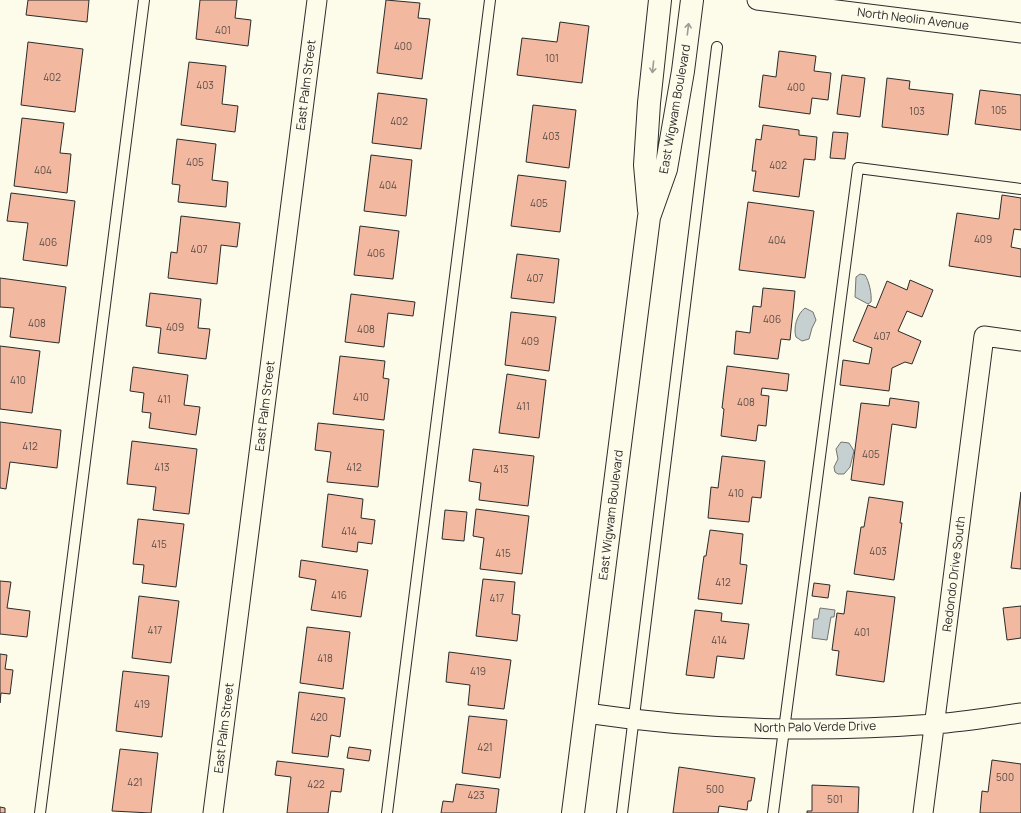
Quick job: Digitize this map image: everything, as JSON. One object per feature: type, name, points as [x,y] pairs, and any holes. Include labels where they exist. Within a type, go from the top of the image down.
[{"type":"street","name":"East Palm Street","points":[[213,813],[317,0]]},
{"type":"street","name":"East Wigwam Boulevard","points":[[573,813],[649,217],[645,165],[648,103],[660,0]]},
{"type":"street","name":"East Wigwam Boulevard","points":[[649,217],[666,168],[684,71],[692,0]]},
{"type":"street","name":"North Neolin Avenue","points":[[757,0],[1021,33]]},
{"type":"street","name":"Redondo Drive South","points":[[922,813],[984,336],[1021,341]]},
{"type":"street","name":"North Palo Verde Drive","points":[[586,713],[634,720],[785,730],[934,724],[1021,713]]},
{"type":"lane","points":[[40,813],[144,0]]},
{"type":"lane","points":[[387,813],[490,0]]},
{"type":"lane","points":[[622,813],[718,47]]},
{"type":"lane","points":[[773,813],[858,168],[1021,189]]},
{"type":"shaded area","points":[[860,274],[865,275],[869,284],[871,302],[868,304],[855,297],[856,277]]},
{"type":"shaded area","points":[[805,308],[813,312],[816,320],[809,339],[802,341],[796,337],[795,330],[796,321]]},
{"type":"shaded area","points":[[841,442],[849,443],[854,451],[850,467],[844,474],[838,474],[835,472],[834,467],[838,459],[836,449]]},
{"type":"shaded area","points":[[820,608],[835,610],[834,617],[831,617],[827,640],[812,638],[814,619],[818,619]]},
{"type":"building","points":[[28,0],[89,0],[87,22],[26,15]]},
{"type":"building","points":[[200,0],[237,0],[235,18],[251,20],[248,46],[196,39]]},
{"type":"building","points":[[386,0],[420,3],[418,18],[430,19],[422,79],[377,73]]},
{"type":"building","points":[[560,22],[589,26],[582,83],[517,75],[522,38],[557,42]]},
{"type":"building","points":[[28,42],[83,49],[75,112],[21,105]]},
{"type":"building","points":[[779,51],[816,56],[814,71],[831,73],[828,100],[812,98],[810,114],[759,107],[763,75],[776,77]]},
{"type":"building","points":[[189,62],[226,66],[222,104],[238,106],[235,132],[181,125]]},
{"type":"building","points":[[842,75],[865,78],[860,117],[837,114]]},
{"type":"building","points":[[887,78],[910,81],[909,89],[953,94],[948,135],[882,127]]},
{"type":"building","points":[[980,90],[1021,95],[1021,130],[975,124]]},
{"type":"building","points":[[378,93],[427,99],[421,149],[372,143]]},
{"type":"building","points":[[533,105],[576,110],[569,168],[526,162]]},
{"type":"building","points":[[22,118],[64,123],[60,153],[71,154],[67,193],[14,186]]},
{"type":"building","points":[[763,125],[799,130],[799,135],[817,137],[815,160],[804,159],[799,197],[753,191],[756,171],[752,171],[756,139],[761,140]]},
{"type":"building","points":[[833,132],[848,133],[845,159],[830,158]]},
{"type":"building","points":[[177,139],[216,144],[212,180],[228,182],[226,207],[178,202],[180,185],[172,184]]},
{"type":"building","points":[[371,155],[412,160],[406,216],[364,211]]},
{"type":"building","points":[[518,175],[566,181],[560,232],[511,226]]},
{"type":"building","points":[[11,193],[75,201],[67,266],[23,260],[28,223],[7,221]]},
{"type":"building","points":[[1002,195],[1021,198],[1021,230],[1014,229],[1011,247],[1021,249],[1021,277],[949,266],[957,213],[999,219]]},
{"type":"building","points":[[748,202],[814,211],[805,278],[739,270]]},
{"type":"building","points":[[181,216],[240,223],[237,247],[221,245],[217,284],[168,278],[171,252],[177,253]]},
{"type":"building","points":[[360,226],[399,231],[393,279],[354,275]]},
{"type":"building","points":[[517,254],[559,259],[554,303],[511,298]]},
{"type":"building","points":[[0,278],[66,287],[59,343],[10,337],[14,308],[0,307]]},
{"type":"building","points":[[910,280],[933,290],[922,317],[907,311],[898,331],[921,341],[912,364],[905,362],[892,368],[889,391],[840,385],[843,360],[869,364],[872,348],[853,341],[868,305],[876,308],[887,281],[907,290]]},
{"type":"building","points":[[763,288],[795,291],[790,340],[781,339],[778,359],[734,354],[736,331],[750,333],[753,306],[761,307]]},
{"type":"building","points":[[150,293],[201,299],[198,328],[210,329],[206,359],[158,353],[161,328],[146,326]]},
{"type":"building","points":[[351,294],[415,302],[413,316],[388,313],[384,347],[345,342]]},
{"type":"building","points":[[511,312],[556,317],[549,371],[505,365]]},
{"type":"building","points":[[0,346],[40,351],[32,413],[0,409]]},
{"type":"building","points":[[340,356],[385,361],[383,378],[389,379],[384,420],[333,414]]},
{"type":"building","points":[[727,366],[789,374],[787,391],[762,388],[761,395],[769,396],[766,426],[758,425],[756,441],[721,436],[724,409],[722,408]]},
{"type":"building","points":[[133,367],[188,375],[184,405],[200,407],[196,435],[149,428],[151,413],[142,412],[144,393],[130,391]]},
{"type":"building","points":[[507,374],[546,380],[539,438],[499,433]]},
{"type":"building","points":[[890,398],[919,402],[916,428],[892,424],[884,485],[851,480],[861,403],[889,406]]},
{"type":"building","points":[[0,422],[61,430],[57,468],[10,462],[6,489],[0,488]]},
{"type":"building","points":[[318,423],[384,430],[378,487],[327,482],[331,452],[315,450]]},
{"type":"building","points":[[132,441],[197,449],[189,514],[153,510],[156,487],[127,484]]},
{"type":"building","points":[[473,449],[534,456],[528,506],[479,500],[481,483],[469,481]]},
{"type":"building","points":[[722,456],[765,461],[761,498],[752,497],[749,522],[708,518],[711,487],[718,488]]},
{"type":"building","points":[[1021,492],[1021,569],[1011,568]]},
{"type":"building","points":[[328,494],[363,499],[361,518],[375,520],[372,544],[358,542],[357,552],[322,547]]},
{"type":"building","points":[[869,497],[903,502],[900,523],[902,523],[894,580],[854,574],[861,527],[864,527]]},
{"type":"building","points":[[476,509],[529,516],[522,574],[480,569],[484,538],[473,536]]},
{"type":"building","points":[[445,510],[467,512],[464,541],[442,539]]},
{"type":"building","points":[[138,519],[184,524],[176,587],[142,583],[144,565],[133,564]]},
{"type":"building","points":[[710,530],[743,534],[740,564],[747,565],[742,604],[698,599],[704,556],[706,556]]},
{"type":"building","points":[[301,560],[368,570],[361,617],[311,610],[316,580],[299,577]]},
{"type":"building","points":[[483,579],[515,582],[512,614],[520,615],[517,641],[476,636]]},
{"type":"building","points":[[0,581],[11,582],[7,608],[30,611],[27,637],[0,634]]},
{"type":"building","points":[[814,583],[830,585],[828,598],[812,596]]},
{"type":"building","points":[[847,591],[895,597],[884,682],[836,675],[839,651],[832,650],[837,613],[844,614]]},
{"type":"building","points":[[139,596],[179,601],[171,663],[132,658]]},
{"type":"building","points":[[1021,606],[1021,638],[1007,640],[1003,608]]},
{"type":"building","points":[[695,610],[722,613],[721,621],[749,624],[744,659],[717,656],[714,678],[686,675]]},
{"type":"building","points":[[307,627],[350,632],[343,689],[300,683]]},
{"type":"building","points":[[449,652],[511,660],[504,709],[468,705],[470,685],[446,682]]},
{"type":"building","points":[[0,654],[7,655],[5,669],[13,670],[10,694],[1,693],[0,703]]},
{"type":"building","points":[[123,671],[169,676],[162,737],[116,731]]},
{"type":"building","points":[[299,692],[345,698],[340,737],[331,735],[328,757],[292,753]]},
{"type":"building","points":[[469,716],[507,720],[500,778],[462,773]]},
{"type":"building","points":[[349,747],[371,750],[369,761],[347,758]]},
{"type":"building","points":[[120,749],[158,753],[151,813],[112,811]]},
{"type":"building","points":[[992,760],[1021,764],[1021,813],[980,813],[982,791],[988,792]]},
{"type":"building","points":[[277,761],[344,769],[341,792],[331,791],[328,813],[287,813],[291,777],[275,775]]},
{"type":"building","points":[[679,767],[755,778],[751,801],[748,801],[747,810],[719,806],[718,813],[673,813]]},
{"type":"building","points":[[456,784],[499,789],[496,813],[441,813],[443,801],[453,802]]},
{"type":"building","points":[[812,785],[859,787],[858,813],[807,813],[807,811],[812,811]]},
{"type":"building","points":[[0,807],[5,808],[5,813],[0,813]]}]
